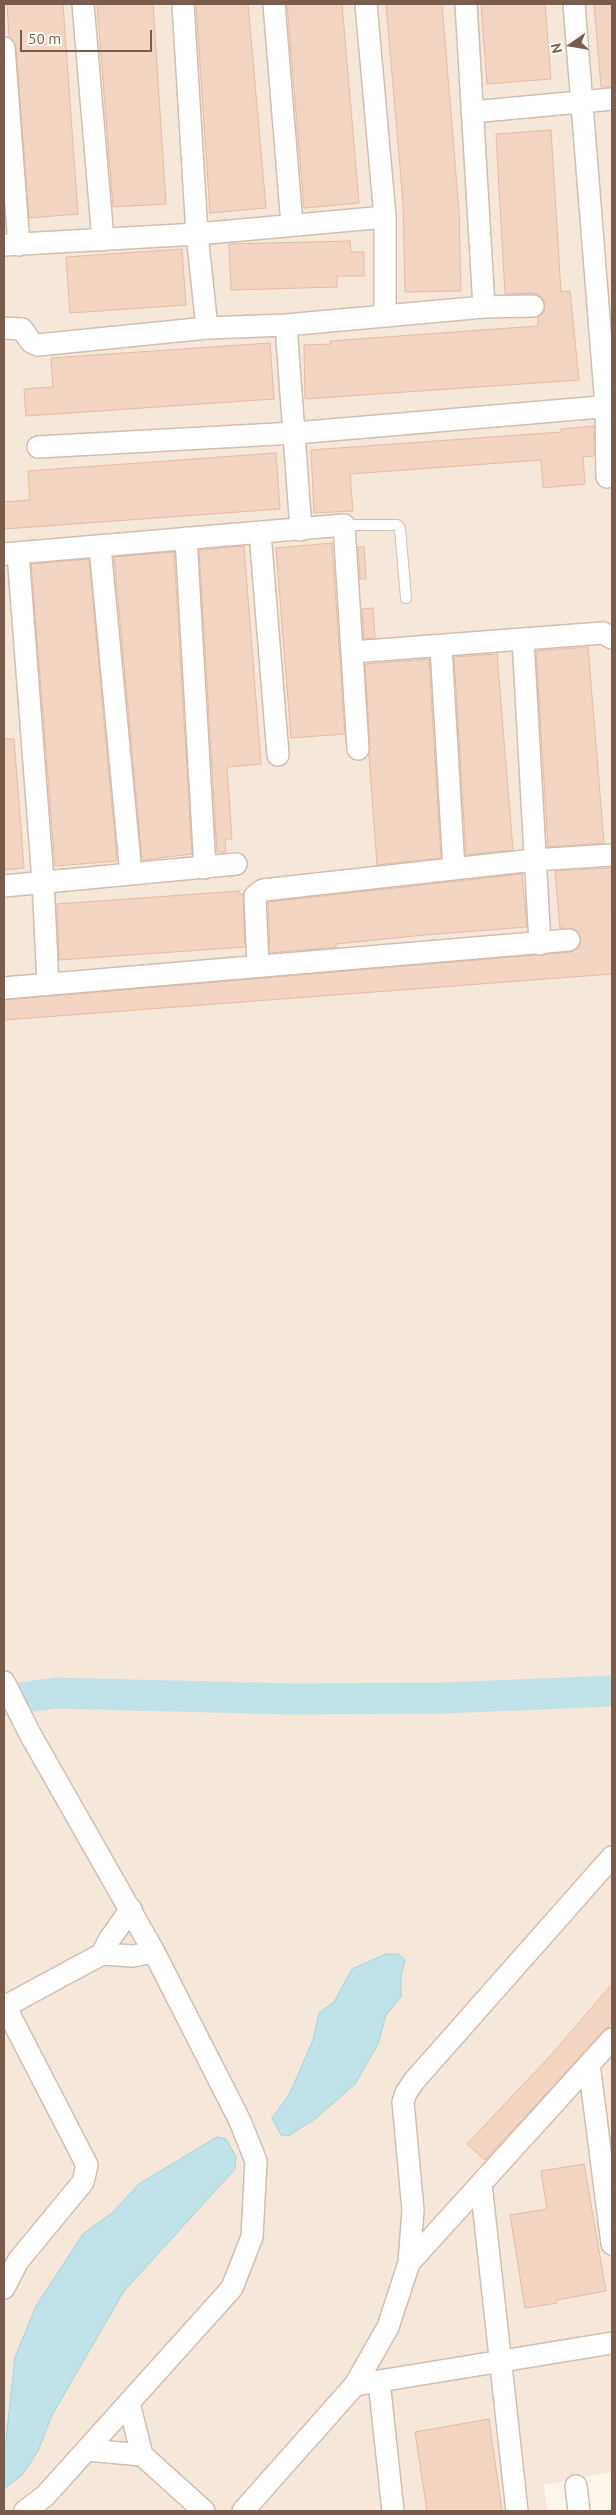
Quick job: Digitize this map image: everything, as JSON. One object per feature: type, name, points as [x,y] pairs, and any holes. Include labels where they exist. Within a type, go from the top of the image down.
[{"type":"street","points":[[83,4],[103,240]]},
{"type":"street","points":[[183,4],[197,234],[207,328]]},
{"type":"street","points":[[274,4],[292,225]]},
{"type":"street","points":[[366,4],[385,217],[386,315]]},
{"type":"street","points":[[466,4],[484,307]]},
{"type":"street","points":[[574,4],[580,101],[609,406],[608,477]]},
{"type":"street","points":[[4,48],[11,245],[197,234],[385,217]]},
{"type":"street","points":[[472,112],[612,99]]},
{"type":"street","points":[[4,328],[22,329],[30,342],[38,345],[207,328],[286,325],[484,307],[533,306]]},
{"type":"street","points":[[286,325],[301,530]]},
{"type":"street","points":[[38,447],[295,433],[609,406]]},
{"type":"street","points":[[48,984],[43,881],[11,553],[344,525],[358,749]]},
{"type":"street","points":[[260,533],[278,755]]},
{"type":"street","points":[[186,538],[205,868]]},
{"type":"street","points":[[100,547],[131,874]]},
{"type":"street","points":[[353,652],[441,647],[603,633],[612,638]]},
{"type":"street","points":[[523,639],[540,944]]},
{"type":"street","points":[[441,647],[454,869]]},
{"type":"street","points":[[258,966],[255,896],[263,890],[534,860],[612,855]]},
{"type":"street","points":[[4,886],[236,864]]},
{"type":"street","points":[[4,988],[540,944],[569,940]]},
{"type":"street","points":[[4,1682],[30,1734],[154,1952],[240,2121],[256,2161],[252,2237],[232,2288],[46,2496],[25,2511]]},
{"type":"street","points":[[243,2511],[260,2502],[355,2385],[388,2327],[409,2262],[413,2210],[403,2102],[406,2093],[414,2081],[612,1857]]},
{"type":"street","points":[[102,1954],[113,1933],[130,1909]]},
{"type":"street","points":[[4,2288],[18,2261],[83,2182],[87,2165],[4,2006],[102,1954],[133,1956],[154,1952]]},
{"type":"street","points":[[409,2262],[612,2039]]},
{"type":"street","points":[[589,2064],[612,2244]]},
{"type":"street","points":[[481,2184],[499,2362],[517,2511]]},
{"type":"street","points":[[355,2385],[612,2343]]},
{"type":"street","points":[[379,2381],[393,2511]]},
{"type":"street","points":[[129,2403],[142,2455],[204,2511]]},
{"type":"street","points":[[87,2450],[142,2455]]},
{"type":"street","points":[[576,2486],[579,2511]]},
{"type":"lane","points":[[344,525],[397,525],[400,528],[406,598]]},
{"type":"shaded area","points":[[4,4],[612,4],[612,2472],[544,2485],[547,2511],[4,2511]]},
{"type":"water","points":[[386,1954],[398,1954],[405,1960],[401,1976],[401,1997],[386,2015],[378,2044],[355,2084],[315,2119],[288,2136],[281,2135],[272,2118],[289,2095],[313,2040],[319,2013],[334,2002],[352,1969]]},
{"type":"water","points":[[217,2137],[226,2139],[236,2157],[235,2169],[124,2291],[52,2415],[38,2451],[23,2474],[4,2489],[4,2444],[15,2357],[36,2306],[83,2234],[112,2213],[139,2184]]},
{"type":"building","points":[[7,4],[63,4],[78,214],[29,218],[16,47],[9,37]]},
{"type":"building","points":[[97,4],[153,4],[166,204],[113,207]]},
{"type":"building","points":[[196,4],[248,4],[266,208],[210,213]]},
{"type":"building","points":[[287,4],[342,4],[359,203],[304,208]]},
{"type":"building","points":[[386,4],[442,4],[459,211],[461,291],[405,292],[403,202]]},
{"type":"building","points":[[481,4],[545,4],[551,79],[487,84]]},
{"type":"building","points":[[594,4],[612,4],[612,87],[601,87]]},
{"type":"building","points":[[551,130],[561,292],[570,291],[579,380],[305,399],[304,345],[331,344],[330,341],[538,326],[538,317],[544,312],[543,299],[536,293],[505,294],[496,134]]},
{"type":"building","points":[[350,241],[351,252],[364,252],[364,276],[337,276],[337,287],[231,290],[229,244]]},
{"type":"building","points":[[182,249],[186,305],[70,313],[66,257]]},
{"type":"building","points":[[270,343],[274,399],[26,416],[24,389],[53,387],[51,358]]},
{"type":"building","points":[[594,426],[594,456],[583,457],[585,484],[543,488],[541,460],[350,474],[353,511],[314,513],[311,450],[561,432],[561,429]]},
{"type":"building","points":[[276,453],[280,509],[4,529],[4,502],[30,500],[28,471]]},
{"type":"building","points":[[332,543],[345,734],[291,738],[276,548]]},
{"type":"building","points":[[244,546],[261,764],[227,767],[232,839],[225,839],[226,852],[217,852],[199,550]]},
{"type":"building","points":[[358,547],[364,547],[366,579],[360,579]]},
{"type":"building","points":[[174,552],[192,854],[142,860],[114,557]]},
{"type":"building","points":[[89,559],[117,861],[55,866],[31,564]]},
{"type":"building","points":[[373,608],[375,638],[364,639],[362,609]]},
{"type":"building","points":[[588,647],[604,843],[548,847],[536,651]]},
{"type":"building","points":[[497,654],[513,850],[466,855],[454,657]]},
{"type":"building","points":[[429,659],[441,858],[377,865],[365,664]]},
{"type":"building","points":[[4,739],[14,739],[24,868],[4,870]]},
{"type":"building","points":[[611,868],[612,974],[4,1020],[4,1000],[571,952],[580,946],[581,938],[574,929],[560,928],[555,871]]},
{"type":"building","points":[[522,874],[527,927],[424,935],[336,944],[336,947],[270,953],[268,902]]},
{"type":"building","points":[[239,891],[239,894],[243,894],[245,947],[59,960],[57,904]]},
{"type":"building","points":[[612,1984],[612,2022],[485,2160],[467,2144],[552,2054]]},
{"type":"building","points":[[584,2164],[606,2291],[557,2300],[557,2303],[525,2308],[510,2215],[547,2209],[541,2171]]},
{"type":"building","points":[[489,2419],[502,2511],[427,2511],[415,2432]]},
{"type":"waterway","points":[[4,1700],[56,1693],[291,1699],[445,1698],[612,1691]]}]
